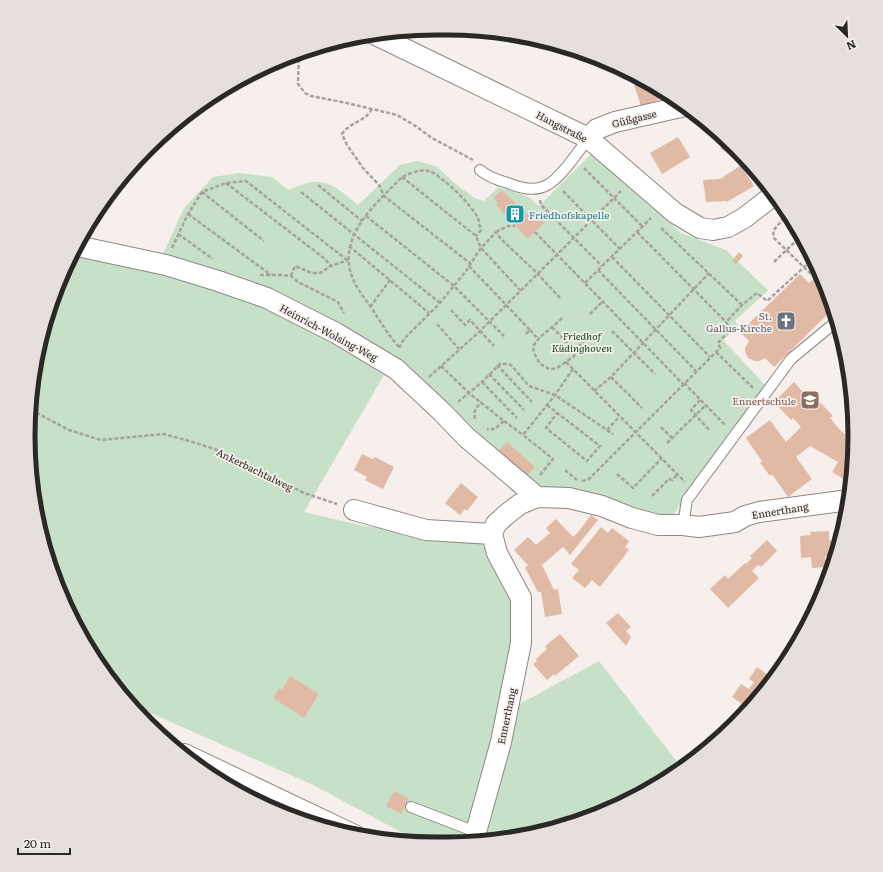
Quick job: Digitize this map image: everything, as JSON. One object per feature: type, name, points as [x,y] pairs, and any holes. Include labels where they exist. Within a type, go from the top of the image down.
[{"type":"highway","points":[[209,766],[320,820]]},
{"type":"street","name":"Hangstraße","points":[[383,38],[588,138],[675,213],[700,228],[713,230],[728,227],[744,218],[770,198]]},
{"type":"street","name":"Güßgasse","points":[[588,138],[598,129],[615,122],[677,108]]},
{"type":"street","name":"Heinrich-Wolsing-Weg","points":[[82,247],[166,265],[267,298],[336,333],[396,369],[437,407],[466,437],[537,497]]},
{"type":"street","name":"Ennerthang","points":[[476,832],[501,742],[521,643],[521,598],[487,534],[507,514],[520,504],[537,497],[569,498],[602,506],[632,518],[658,524],[683,524],[699,527],[735,522],[745,516],[759,512],[843,501]]},
{"type":"street","points":[[354,510],[426,530],[487,534]]},
{"type":"lane","points":[[480,170],[487,176],[513,185],[527,189],[537,189],[548,185],[559,176],[588,138]]},
{"type":"lane","points":[[683,524],[687,500],[791,359],[832,324]]},
{"type":"lane","name":"Ennerthang","points":[[411,807],[476,832]]},
{"type":"path","points":[[299,59],[298,84],[305,93],[311,96],[347,102],[397,116],[473,161],[480,170]]},
{"type":"path","points":[[372,109],[369,116],[345,129],[342,134],[363,168],[379,185],[384,196],[470,265],[505,305],[538,339]]},
{"type":"path","points":[[583,167],[642,227]]},
{"type":"path","points":[[399,347],[391,339],[355,283],[347,260],[349,246],[362,221],[402,177],[419,171],[428,171],[437,176],[466,201],[478,218],[481,230],[476,236]]},
{"type":"path","points":[[402,177],[476,236],[482,248],[520,290]]},
{"type":"path","points":[[171,251],[188,214],[202,192],[226,183],[246,181],[347,260]]},
{"type":"path","points":[[226,183],[325,259],[331,266]]},
{"type":"path","points":[[318,185],[362,221]]},
{"type":"path","points":[[424,381],[490,321],[621,190],[627,194]]},
{"type":"path","points":[[562,191],[620,250]]},
{"type":"path","points":[[202,192],[264,241]]},
{"type":"path","points":[[301,192],[440,303]]},
{"type":"path","points":[[541,204],[602,266]]},
{"type":"path","points":[[585,283],[651,218],[646,213]]},
{"type":"path","points":[[188,214],[271,275]]},
{"type":"path","points":[[366,216],[454,286],[504,336]]},
{"type":"path","points":[[783,219],[773,231],[774,238],[815,278]]},
{"type":"path","points":[[657,224],[742,305]]},
{"type":"path","points":[[398,354],[399,347],[404,339],[440,303],[496,232],[508,226],[515,226]]},
{"type":"path","points":[[496,232],[561,299]]},
{"type":"path","points":[[535,232],[642,343],[728,428]]},
{"type":"path","points":[[565,470],[580,482],[589,479],[720,348],[718,343],[731,329],[726,322],[638,232]]},
{"type":"path","points":[[178,234],[216,261]]},
{"type":"path","points":[[774,262],[796,240]]},
{"type":"path","points":[[349,246],[429,313]]},
{"type":"path","points":[[612,257],[710,357]]},
{"type":"path","points":[[292,276],[295,266],[312,274],[320,274],[331,266],[347,260]]},
{"type":"path","points":[[726,322],[742,305],[757,293],[767,301],[800,269],[809,263]]},
{"type":"path","points":[[598,270],[696,371]]},
{"type":"path","points":[[594,391],[611,377],[709,273]]},
{"type":"path","points":[[256,275],[292,276],[298,282],[338,302],[344,313]]},
{"type":"path","points":[[370,306],[390,280]]},
{"type":"path","points":[[590,314],[603,301]]},
{"type":"path","points":[[451,310],[465,325],[470,320],[494,346]]},
{"type":"path","points":[[562,318],[538,339],[533,347],[538,361],[545,367],[557,368],[574,356],[584,341]]},
{"type":"path","points":[[437,324],[459,349]]},
{"type":"path","points":[[552,328],[576,352]]},
{"type":"path","points":[[525,335],[530,330]]},
{"type":"path","points":[[612,331],[655,374]]},
{"type":"path","points":[[716,352],[751,386]]},
{"type":"path","points":[[566,362],[688,485]]},
{"type":"path","points":[[457,402],[482,382],[497,365],[501,363],[511,365],[529,386],[555,395],[613,434]]},
{"type":"path","points":[[497,365],[532,402]]},
{"type":"path","points":[[441,366],[469,393],[553,459],[538,477]]},
{"type":"path","points":[[523,435],[555,395],[573,369]]},
{"type":"path","points":[[489,374],[524,410]]},
{"type":"path","points":[[611,377],[642,408]]},
{"type":"path","points":[[482,382],[517,418]]},
{"type":"path","points":[[700,400],[691,410],[710,431]]},
{"type":"path","points":[[476,423],[474,415],[475,410],[482,402]]},
{"type":"path","points":[[547,405],[600,446],[587,461],[546,428],[556,412]]},
{"type":"path","points":[[668,443],[706,405]]},
{"type":"path","name":"Ankerbachtalweg","points":[[36,413],[69,430],[101,440],[164,434],[196,443],[223,452],[304,493],[354,510]]},
{"type":"path","points":[[607,430],[619,417]]},
{"type":"path","points":[[485,429],[495,429],[504,421]]},
{"type":"path","points":[[661,427],[672,438]]},
{"type":"path","points":[[617,474],[633,488],[662,458]]},
{"type":"path","points":[[652,496],[669,478],[672,480],[678,474]]},
{"type":"green space","name":"Friedhof Küdinghoven","points":[[594,151],[681,233],[726,250],[768,290],[735,321],[738,325],[723,340],[767,387],[671,518],[632,508],[544,490],[476,438],[398,360],[344,326],[273,293],[162,256],[184,208],[213,177],[239,173],[272,177],[288,190],[312,182],[325,183],[342,192],[358,205],[400,165],[417,161],[436,166],[458,186],[475,198],[484,201],[498,187],[527,196],[539,206]]},
{"type":"green space","points":[[84,244],[174,275],[262,302],[384,375],[304,512],[364,526],[483,538],[492,567],[512,600],[511,655],[501,714],[599,661],[678,763],[648,783],[624,796],[576,816],[525,829],[499,834],[473,836],[409,836],[311,784],[143,710],[118,680],[103,659],[76,613],[56,565],[49,540],[38,488],[35,436],[38,384],[49,332],[56,307],[76,259]]},
{"type":"building","points":[[638,83],[648,89],[657,95],[659,100],[641,106],[634,85]]},
{"type":"building","points":[[678,137],[690,157],[662,174],[650,153]]},
{"type":"building","points":[[723,145],[735,157],[734,159],[720,148]]},
{"type":"building","points":[[741,165],[754,186],[727,202],[706,202],[703,180],[720,179]]},
{"type":"building","name":"Friedhofskapelle","points":[[502,190],[529,216],[535,211],[545,222],[528,239],[496,205],[498,203],[493,198]]},
{"type":"building","points":[[739,252],[743,256],[736,264],[732,261]]},
{"type":"building","name":"St. Gallus-Kirche","points":[[800,274],[809,283],[815,278],[829,313],[774,367],[765,358],[755,361],[748,358],[745,348],[749,341],[740,332]]},
{"type":"building","points":[[794,382],[809,399],[813,395],[833,416],[830,418],[848,437],[846,480],[832,472],[838,462],[810,446],[796,457],[812,479],[788,497],[772,474],[770,476],[760,463],[762,461],[746,438],[770,420],[786,442],[801,427],[793,418],[791,420],[774,402]]},
{"type":"building","points":[[507,442],[535,467],[526,477],[498,452]]},
{"type":"building","points":[[362,454],[373,459],[375,457],[394,467],[383,489],[365,480],[367,477],[354,470]]},
{"type":"building","points":[[461,483],[478,497],[467,511],[465,509],[460,515],[445,503]]},
{"type":"building","points":[[591,515],[598,520],[570,555],[563,547],[542,565],[554,590],[558,589],[562,614],[545,617],[541,592],[538,592],[525,568],[528,565],[514,550],[528,537],[536,545],[550,533],[546,528],[556,519],[573,537]]},
{"type":"building","points":[[601,527],[608,533],[612,528],[629,541],[625,547],[629,550],[600,587],[592,580],[585,588],[572,578],[579,570],[571,564]]},
{"type":"building","points":[[829,531],[829,540],[833,542],[829,556],[825,556],[825,567],[812,568],[811,557],[801,558],[800,536],[811,535],[810,532]]},
{"type":"building","points":[[767,540],[777,551],[761,567],[758,565],[752,571],[759,578],[728,608],[710,589],[725,575],[728,579],[745,563],[746,564],[752,558],[750,556]]},
{"type":"building","points":[[618,613],[631,627],[626,631],[631,637],[626,646],[606,623]]},
{"type":"building","points":[[560,634],[579,656],[555,676],[554,674],[547,680],[533,664],[537,661],[536,659],[547,649],[545,646]]},
{"type":"building","points":[[786,649],[776,665],[775,664]]},
{"type":"building","points":[[757,667],[768,675],[738,711],[742,704],[732,697],[741,684],[749,689],[754,682],[749,679]]},
{"type":"building","points":[[290,676],[319,694],[304,718],[273,698],[279,688],[282,690]]},
{"type":"building","points":[[724,726],[715,733],[715,732],[720,727]]},
{"type":"building","points":[[394,791],[409,798],[401,814],[386,806]]},
{"type":"place","name":"Friedhofskapelle","points":[[515,214]]},
{"type":"place","name":"St. Gallus-Kirche","points":[[786,321]]},
{"type":"place","name":"Ennertschule","points":[[810,400]]}]
